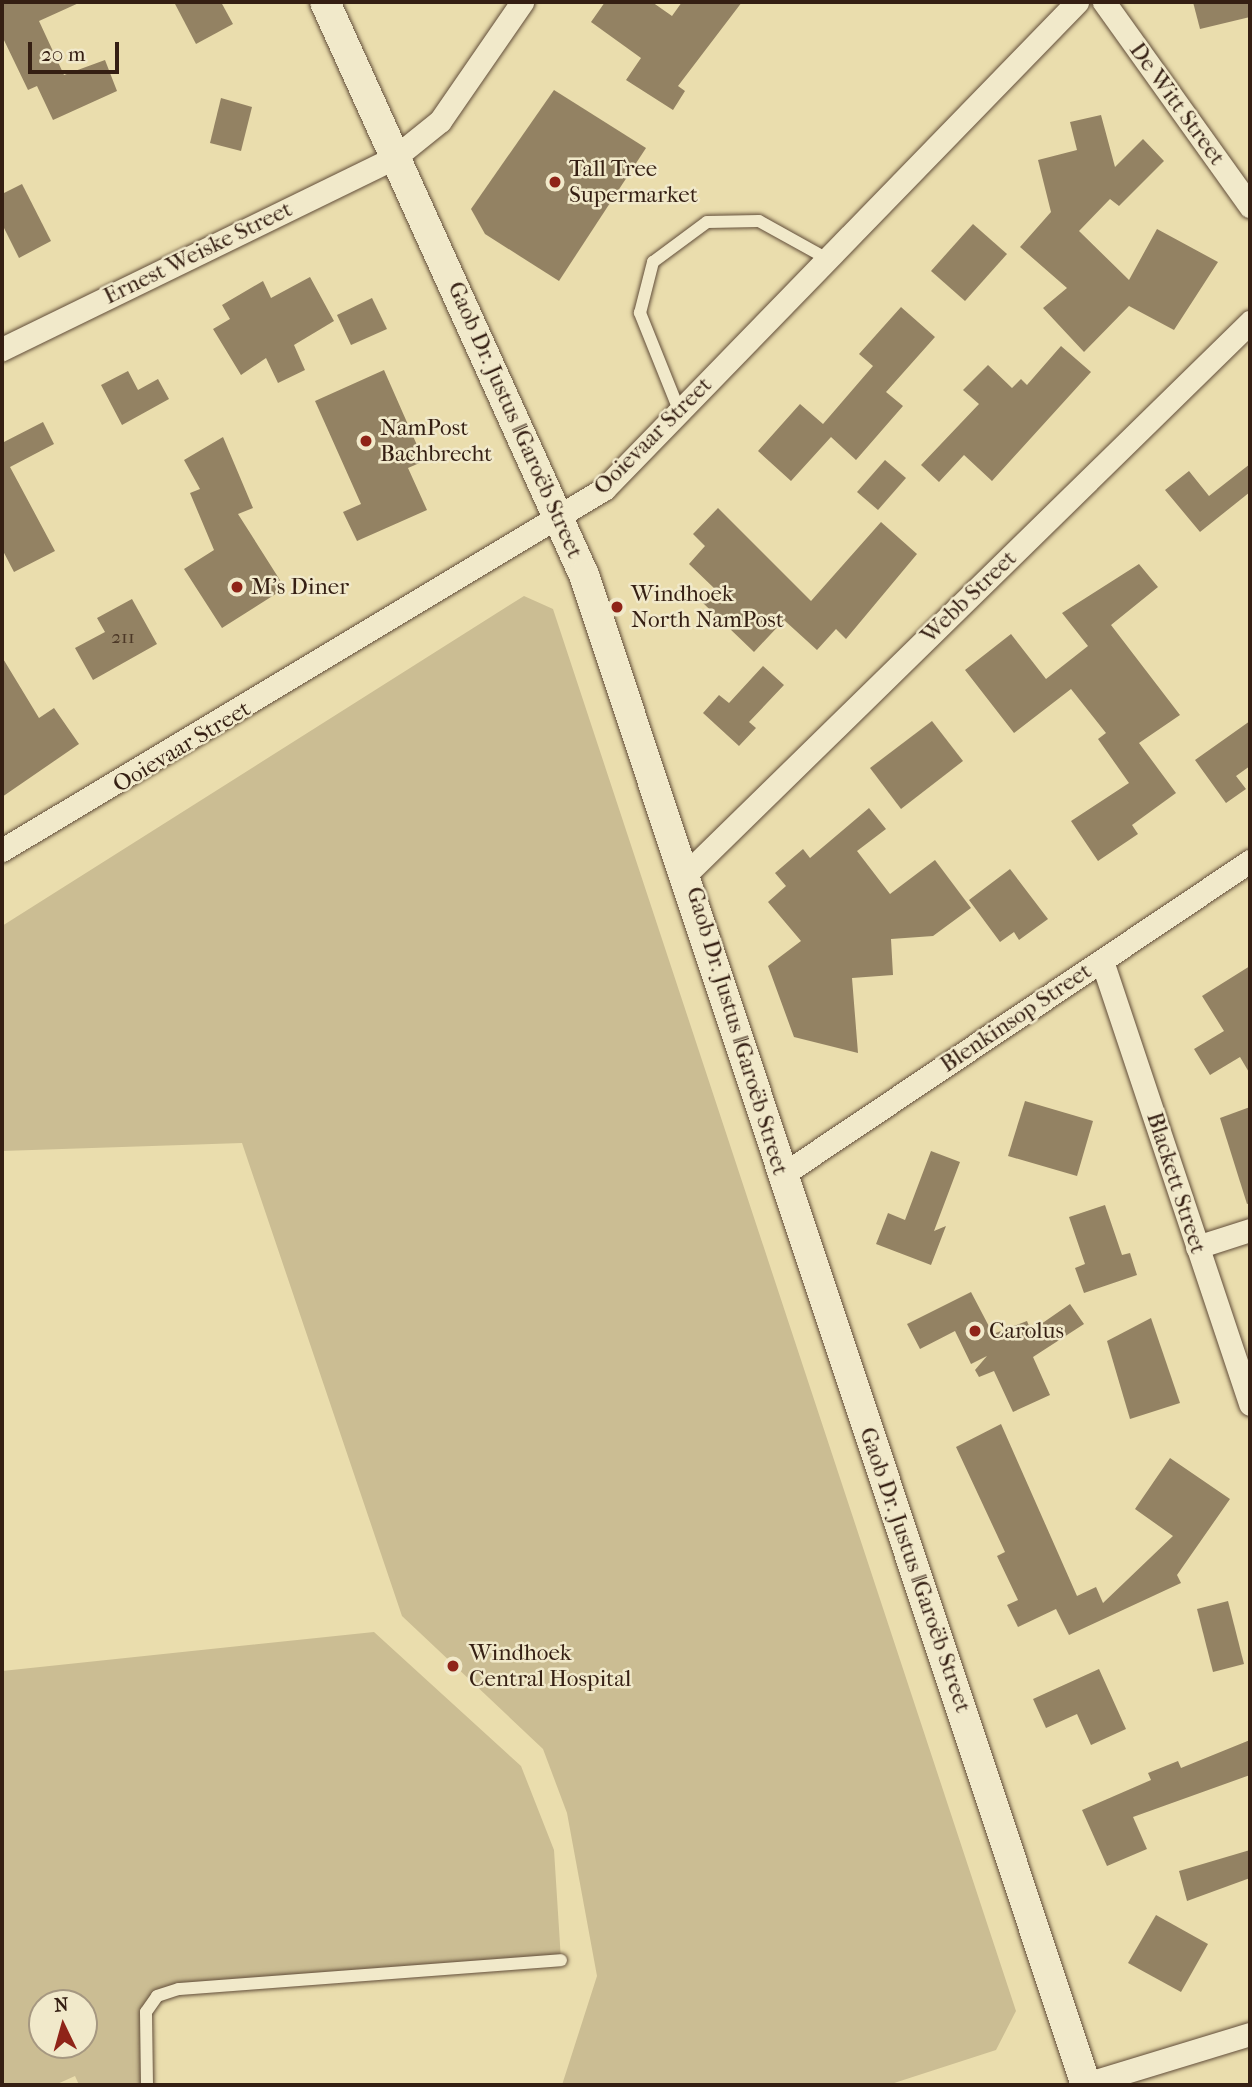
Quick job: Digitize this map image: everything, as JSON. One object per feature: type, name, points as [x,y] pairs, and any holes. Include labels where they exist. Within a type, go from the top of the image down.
[{"type":"street","name":"Gaob Dr. Justus ǁGaroëb Street","points":[[325,2],[394,158],[562,519],[687,873],[782,1175],[1085,2085]]},
{"type":"street","name":"Ernest Weiske Street","points":[[2,349],[394,158],[440,121],[522,2]]},
{"type":"street","name":"Ooievaar Street","points":[[8,851],[562,519],[604,489],[824,257],[1077,2]]},
{"type":"street","name":"De Witt Street","points":[[1104,2],[1250,206]]},
{"type":"street","name":"Webb Street","points":[[687,873],[1250,322]]},
{"type":"street","name":"Blenkinsop Street","points":[[782,1175],[1250,861]]},
{"type":"street","name":"Blackett Street","points":[[1102,961],[1250,1404]]},
{"type":"street","points":[[1197,1247],[1250,1230]]},
{"type":"street","points":[[1085,2085],[1250,2034]]},
{"type":"lane","points":[[679,411],[640,313],[653,262],[707,222],[759,221],[824,257]]},
{"type":"lane","points":[[147,2085],[146,2011],[158,1996],[179,1989],[561,1961]]},
{"type":"shaded area","name":"Windhoek Central Hospital","points":[[524,596],[553,609],[1016,2011],[996,2050],[888,2085],[562,2085],[597,1976],[567,1813],[543,1749],[402,1616],[242,1143],[2,1151],[2,926]]},
{"type":"shaded area","points":[[374,1632],[521,1766],[554,1850],[561,1960],[157,1996],[146,2012],[147,2085],[79,2085],[75,2076],[55,2085],[2,2085],[2,1671]]},
{"type":"building","points":[[2,2],[81,2],[39,21],[64,75],[105,60],[117,91],[53,120],[37,86],[28,90],[2,36]]},
{"type":"building","points":[[174,2],[221,2],[233,24],[196,44]]},
{"type":"building","points":[[605,2],[652,2],[672,16],[682,2],[742,2],[678,86],[685,91],[673,110],[626,80],[641,58],[591,22]]},
{"type":"building","points":[[1193,2],[1250,2],[1250,17],[1200,29]]},
{"type":"building","points":[[554,90],[646,148],[559,281],[485,234],[471,209]]},
{"type":"building","points":[[221,98],[252,107],[241,151],[210,143]]},
{"type":"building","points":[[1101,115],[1115,167],[1143,139],[1164,161],[1119,206],[1110,199],[1079,231],[1129,280],[1157,229],[1218,262],[1174,330],[1129,306],[1084,352],[1043,308],[1067,288],[1020,247],[1051,212],[1038,160],[1077,150],[1070,122]]},
{"type":"building","points":[[22,184],[51,241],[19,258],[2,224],[2,194]]},
{"type":"building","points":[[973,224],[1007,254],[965,301],[931,271]]},
{"type":"building","points":[[310,277],[334,321],[294,345],[305,370],[278,383],[266,358],[241,375],[213,329],[230,319],[222,305],[263,281],[271,298]]},
{"type":"building","points":[[372,298],[387,329],[351,345],[337,315]]},
{"type":"building","points":[[901,307],[935,337],[886,392],[903,406],[856,460],[831,437],[791,481],[758,451],[800,404],[823,424],[873,366],[859,354]]},
{"type":"building","points":[[1061,346],[1091,372],[992,481],[964,455],[939,482],[921,465],[979,404],[963,390],[988,365],[1012,388],[1021,379],[1027,385]]},
{"type":"building","points":[[384,370],[424,461],[408,468],[427,510],[357,541],[343,512],[361,504],[315,401]]},
{"type":"building","points":[[128,371],[138,390],[158,379],[169,399],[122,425],[101,385]]},
{"type":"building","points":[[43,422],[54,444],[10,467],[55,551],[14,572],[2,549],[2,443]]},
{"type":"building","points":[[223,437],[253,508],[238,514],[285,588],[222,628],[184,569],[214,550],[190,493],[200,489],[184,460]]},
{"type":"building","points":[[885,460],[906,478],[878,510],[857,492]]},
{"type":"building","points":[[1250,464],[1250,492],[1200,532],[1165,490],[1189,471],[1209,496]]},
{"type":"building","points":[[718,508],[811,601],[881,522],[917,554],[846,639],[836,629],[817,650],[784,620],[754,652],[703,603],[715,589],[689,564],[705,546],[693,534]]},
{"type":"building","points":[[1139,564],[1158,587],[1111,625],[1180,715],[1139,743],[1176,793],[1132,825],[1138,834],[1098,861],[1071,821],[1129,783],[1098,739],[1106,733],[1071,689],[1014,733],[965,670],[1011,634],[1046,679],[1088,646],[1062,613]]},
{"type":"building","points":[[132,599],[157,644],[93,680],[75,648],[105,632],[97,618]]},
{"type":"building","points":[[2,657],[39,718],[54,708],[79,744],[2,797]]},
{"type":"building","points":[[763,666],[784,685],[749,722],[756,728],[739,746],[703,713],[719,695],[729,703]]},
{"type":"building","points":[[932,721],[963,761],[901,809],[870,768]]},
{"type":"building","points":[[1250,721],[1250,766],[1236,776],[1246,789],[1226,803],[1195,760]]},
{"type":"building","points":[[869,808],[886,829],[857,851],[890,894],[935,860],[971,908],[933,936],[891,939],[893,975],[852,978],[858,1053],[794,1037],[768,966],[801,941],[768,902],[786,886],[775,873],[803,849],[810,858]]},
{"type":"building","points":[[1010,869],[1048,919],[1019,940],[1014,932],[1000,942],[969,900]]},
{"type":"building","points":[[1250,966],[1250,1074],[1240,1057],[1210,1075],[1194,1049],[1224,1031],[1202,996]]},
{"type":"building","points":[[1025,1101],[1093,1121],[1077,1176],[1008,1156]]},
{"type":"building","points":[[1250,1107],[1250,1203],[1247,1204],[1220,1118]]},
{"type":"building","points":[[931,1151],[960,1162],[934,1231],[946,1226],[931,1265],[876,1244],[888,1213],[905,1220]]},
{"type":"building","points":[[1105,1205],[1122,1255],[1130,1253],[1137,1275],[1084,1293],[1075,1268],[1085,1264],[1069,1217]]},
{"type":"building","points":[[971,1292],[993,1334],[1027,1321],[1031,1331],[1070,1304],[1084,1324],[1033,1357],[1050,1395],[1013,1412],[994,1371],[979,1377],[975,1370],[987,1356],[971,1364],[955,1331],[920,1349],[907,1324]]},
{"type":"building","points":[[1151,1318],[1180,1403],[1130,1419],[1107,1341]]},
{"type":"building","points":[[1001,1424],[1077,1596],[1096,1587],[1103,1603],[1173,1536],[1135,1509],[1170,1458],[1230,1499],[1177,1575],[1181,1583],[1069,1635],[1056,1609],[1018,1627],[1007,1605],[1018,1600],[997,1556],[1005,1552],[956,1447]]},
{"type":"building","points":[[1228,1601],[1244,1664],[1213,1672],[1197,1609]]},
{"type":"building","points":[[1099,1669],[1126,1729],[1091,1745],[1077,1714],[1046,1728],[1033,1699]]},
{"type":"building","points":[[1250,1740],[1250,1775],[1133,1817],[1147,1849],[1107,1866],[1082,1810],[1151,1780],[1148,1773],[1178,1761],[1181,1768]]},
{"type":"building","points":[[1250,1850],[1250,1878],[1187,1901],[1179,1871]]},
{"type":"building","points":[[1156,1915],[1208,1944],[1181,1992],[1128,1963]]},
{"type":"place","name":"Tall Tree Supermarket","points":[[555,182]]},
{"type":"place","name":"NamPost Bachbrecht","points":[[366,441]]},
{"type":"place","name":"M's Diner","points":[[237,587]]},
{"type":"place","name":"Windhoek North NamPost","points":[[617,607]]},
{"type":"place","name":"Carolus","points":[[975,1331]]},
{"type":"place","name":"Windhoek Central Hospital","points":[[453,1666]]}]
